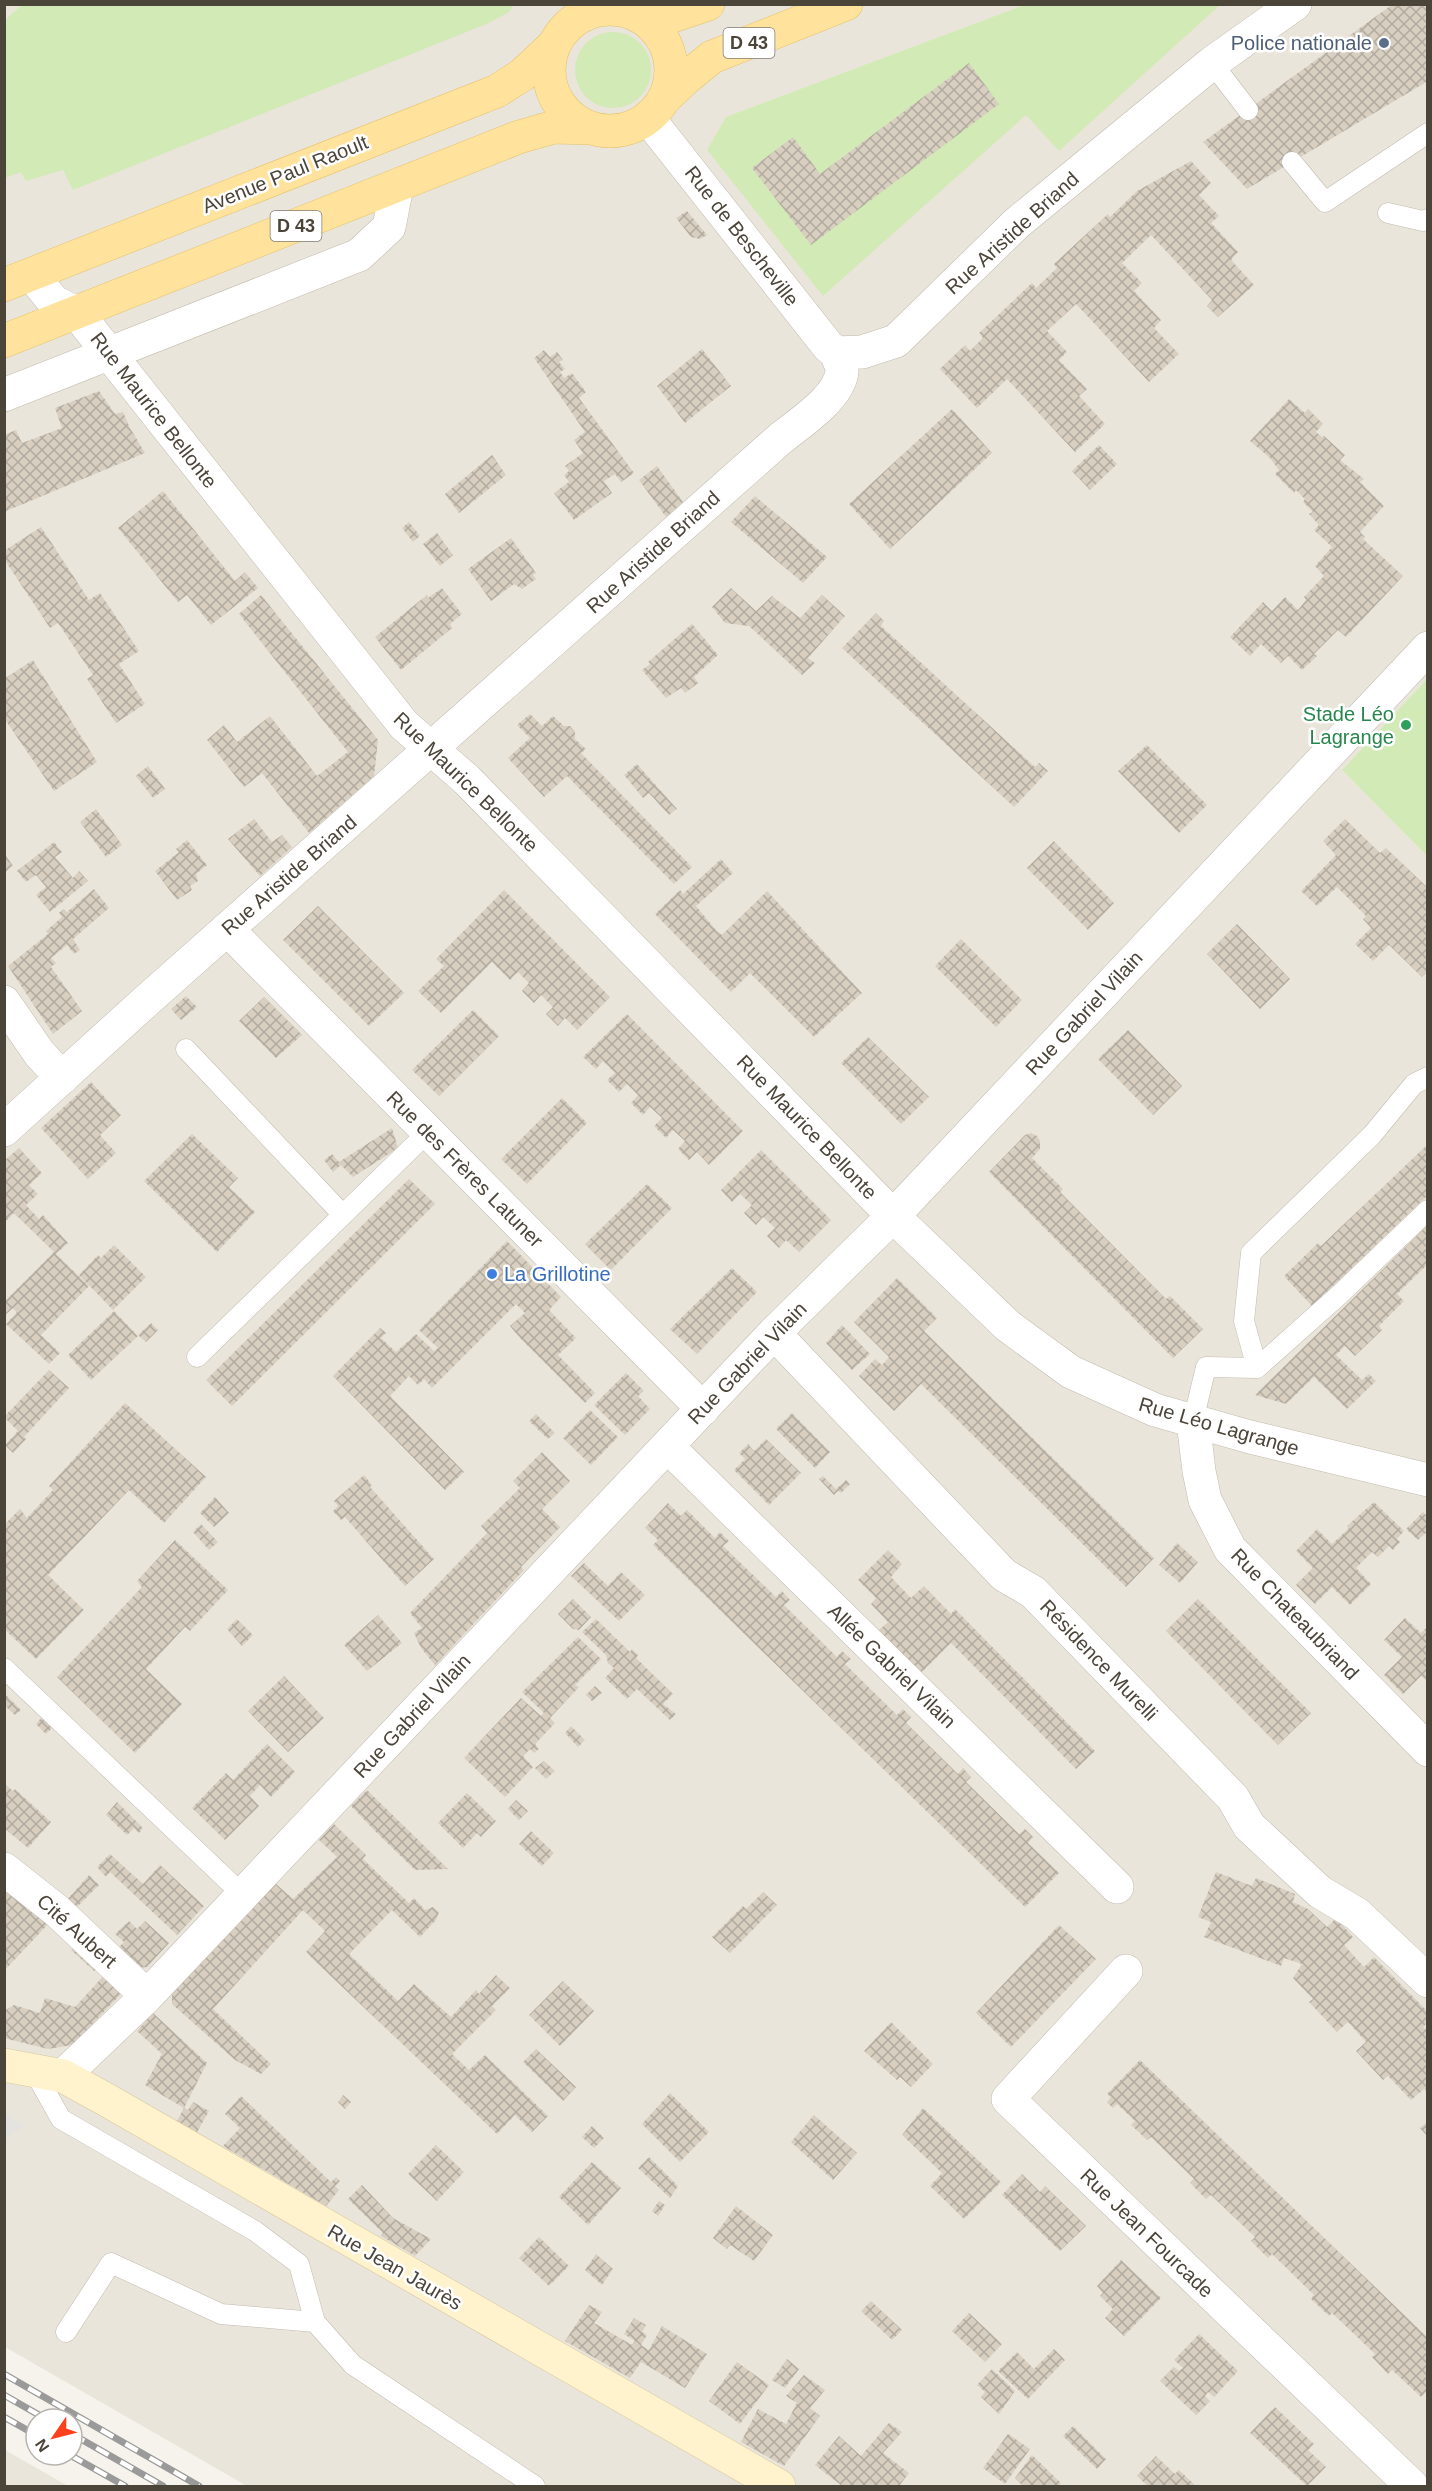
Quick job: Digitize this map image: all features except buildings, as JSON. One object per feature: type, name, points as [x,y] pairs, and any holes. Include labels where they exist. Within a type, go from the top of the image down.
[{"type":"main road","name":"D 43","points":[[635,14],[669,17],[708,4]]},
{"type":"main road","name":"D 43","points":[[655,109],[677,86],[712,57],[846,4]]},
{"type":"main road","points":[[584,9],[619,10],[635,14],[660,36],[668,51],[670,76],[655,109],[623,129],[607,131],[590,128],[575,120],[554,94],[549,77],[550,60],[555,44],[584,9]]},
{"type":"main road","name":"Avenue Paul Raoult","points":[[18,280],[497,91],[522,75],[555,44]]},
{"type":"main road","name":"D 43","points":[[4,342],[531,133],[554,128],[590,128]]},
{"type":"main road","name":"Rue Jean Jaurès","points":[[34,2071],[778,2487]]},
{"type":"street","name":"Rue Aristide Briand","points":[[4,1130],[227,929],[781,438],[822,405],[837,387],[842,370],[836,353],[862,352],[896,341],[1017,223],[1212,63],[1294,4]]},
{"type":"street","name":"Rue de Bescheville","points":[[655,109],[836,353]]},
{"type":"street","points":[[4,395],[111,355],[359,255],[389,227],[397,186]]},
{"type":"street","points":[[18,280],[77,313]]},
{"type":"street","name":"Rue Maurice Bellonte","points":[[77,313],[404,725],[467,780],[893,1216]]},
{"type":"street","name":"Rue Gabriel Vilain","points":[[34,2071],[147,1996],[774,1334],[893,1216],[1428,648]]},
{"type":"street","name":"Rue des Frères Latuner","points":[[227,929],[703,1409]]},
{"type":"street","points":[[4,1002],[39,1053],[62,1078]]},
{"type":"street","name":"Rue Léo Lagrange","points":[[893,1216],[1008,1326],[1071,1372],[1134,1402],[1193,1421],[1428,1480]]},
{"type":"street","name":"Résidence Murelli","points":[[774,1334],[1004,1575],[1033,1592],[1233,1798],[1249,1826],[1320,1892],[1357,1914],[1428,1981]]},
{"type":"street","name":"Rue Chateaubriand","points":[[1193,1421],[1198,1472],[1205,1500],[1230,1549],[1428,1750]]},
{"type":"street","name":"Allée Gabriel Vilain","points":[[667,1446],[1117,1887]]},
{"type":"street","name":"Cité Aubert","points":[[4,1869],[56,1910],[147,1996]]},
{"type":"street","name":"Rue Jean Fourcade","points":[[1126,1971],[1008,2099],[1412,2487]]},
{"type":"lane","points":[[1212,63],[1248,110]]},
{"type":"lane","points":[[1292,162],[1325,202],[1428,134]]},
{"type":"lane","points":[[1388,213],[1423,221],[1428,219]]},
{"type":"lane","points":[[186,1048],[343,1215]]},
{"type":"lane","points":[[1257,1368],[1244,1321],[1251,1252],[1372,1135],[1414,1084],[1428,1077]]},
{"type":"lane","points":[[197,1357],[428,1132]]},
{"type":"lane","points":[[1193,1421],[1206,1367],[1257,1368],[1339,1295],[1428,1210]]},
{"type":"lane","points":[[4,1668],[243,1895]]},
{"type":"lane","points":[[34,2071],[61,2119],[255,2231],[299,2264],[315,2322],[353,2365],[535,2487]]},
{"type":"lane","points":[[66,2332],[111,2263],[221,2314],[315,2322]]},
{"type":"shaded area","points":[[5,5],[1427,5],[1427,679],[1342,770],[1427,856],[1427,2486],[247,2486],[5,2347]]},
{"type":"shaded area","points":[[5,2114],[25,2126],[4,2138]]},
{"type":"shaded area","points":[[4,2450],[24,2461],[24,2467],[35,2467],[68,2486],[5,2486]]},
{"type":"green space","points":[[22,5],[514,5],[509,12],[489,23],[73,190],[63,170],[26,181],[21,172],[5,178],[5,20]]},
{"type":"green space","points":[[1025,5],[1220,5],[1059,151],[1026,115],[823,296],[707,150],[726,117]]},
{"type":"green space","points":[[613,32],[628,35],[640,43],[648,55],[651,70],[648,85],[640,97],[628,105],[613,108],[598,105],[586,97],[578,85],[575,70],[578,55],[586,43],[598,35]]},
{"type":"green space","name":"Stade Léo Lagrange","points":[[1427,679],[1427,856],[1342,770]]},
{"type":"railway","points":[[4,2374],[199,2486]]},
{"type":"railway","points":[[4,2395],[25,2407]]},
{"type":"railway","points":[[4,2417],[24,2428]]},
{"type":"railway","points":[[84,2441],[163,2486]]},
{"type":"railway","points":[[84,2463],[125,2486]]},
{"type":"place","name":"Police nationale","points":[[1384,43]]},
{"type":"place","name":"Stade Léo Lagrange","points":[[1406,725]]},
{"type":"place","name":"La Grillotine","points":[[492,1274]]}]
